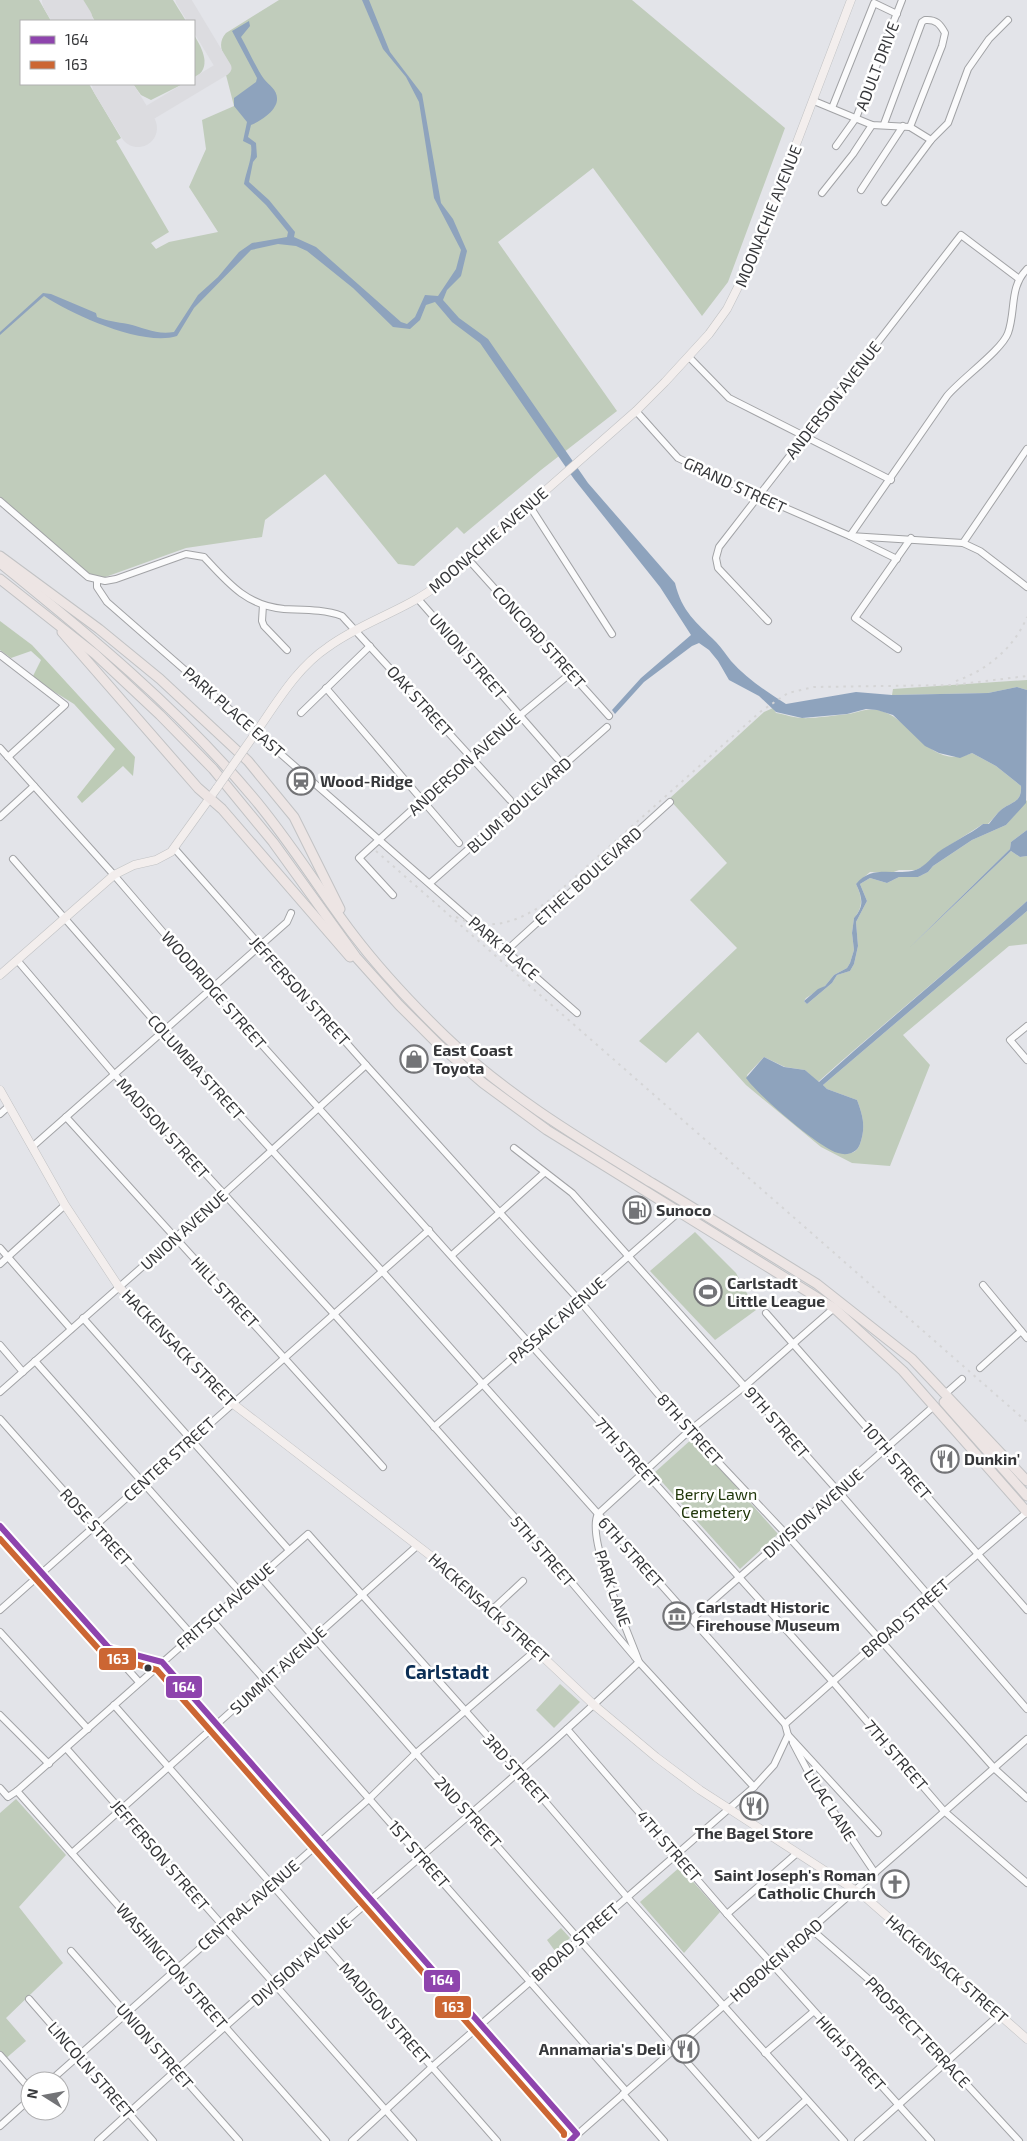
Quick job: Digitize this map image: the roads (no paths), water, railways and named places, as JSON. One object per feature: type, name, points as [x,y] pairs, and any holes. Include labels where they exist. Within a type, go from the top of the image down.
[{"type":"highway","points":[[0,556],[99,629],[202,717],[241,754],[294,816],[352,933]]},
{"type":"highway","points":[[0,563],[123,664],[195,732],[254,798],[352,933],[382,970],[426,1016],[493,1078],[577,1137],[817,1284],[912,1359],[1027,1481]]},
{"type":"highway","points":[[0,579],[95,654],[133,688],[213,769],[273,842],[356,957],[398,1005]]},
{"type":"highway","points":[[60,628],[67,641],[198,788],[222,810],[355,962],[446,1052],[499,1095],[583,1154],[834,1308],[877,1345],[934,1406],[1027,1512]]},
{"type":"highway","points":[[876,1329],[941,1398],[1027,1496]]},
{"type":"main road","name":"MOONACHIE AVENUE","points":[[0,975],[114,875],[127,868],[156,860],[174,848],[303,668],[327,647],[356,630],[418,599],[468,559],[636,411],[689,357],[724,314],[740,287],[814,101],[851,0]]},
{"type":"main road","name":"HACKENSACK STREET","points":[[0,1090],[65,1204],[119,1287],[232,1403],[457,1576],[594,1705],[656,1758],[728,1809],[854,1890],[897,1924],[1027,2039]]},
{"type":"street","name":"ADULT DRIVE","points":[[836,146],[856,118],[902,0]]},
{"type":"street","name":"ADULT DRIVE","points":[[832,108],[874,3],[897,14]]},
{"type":"street","points":[[861,190],[907,127],[942,46],[945,33],[938,23],[930,19],[922,22],[884,124]]},
{"type":"street","points":[[885,202],[931,140],[948,123],[968,69],[989,39],[1008,20]]},
{"type":"street","points":[[814,101],[872,125],[884,124],[907,127],[931,140]]},
{"type":"street","points":[[822,193],[853,154],[872,125]]},
{"type":"street","name":"ANDERSON AVENUE","points":[[768,621],[721,573],[716,563],[719,547],[961,235],[1018,278]]},
{"type":"street","points":[[850,536],[891,480],[954,387],[997,348],[1007,335],[1018,278],[1027,269]]},
{"type":"street","points":[[689,357],[729,398],[891,480]]},
{"type":"street","name":"GRAND STREET","points":[[636,411],[678,458],[897,559]]},
{"type":"street","points":[[963,543],[1027,449]]},
{"type":"street","points":[[0,501],[78,570],[97,580]]},
{"type":"street","points":[[529,505],[612,634]]},
{"type":"street","name":"GRAND STREET","points":[[850,536],[911,538],[963,543],[980,551],[1027,587]]},
{"type":"street","points":[[898,649],[855,618],[911,538]]},
{"type":"street","name":"OAK STREET","points":[[97,580],[116,579],[186,554],[198,555],[204,557],[241,595],[263,605],[336,613],[342,616],[510,800]]},
{"type":"street","name":"CONCORD STREET","points":[[468,559],[610,716]]},
{"type":"street","name":"PARK PLACE EAST","points":[[97,580],[96,587],[102,596],[150,640],[430,883]]},
{"type":"street","name":"UNION STREET","points":[[418,599],[557,758]]},
{"type":"street","points":[[263,605],[262,621],[264,626],[287,650]]},
{"type":"street","points":[[301,713],[370,646]]},
{"type":"street","points":[[0,655],[65,706],[8,757]]},
{"type":"street","name":"ANDERSON AVENUE","points":[[393,894],[359,858],[470,757],[572,673]]},
{"type":"street","points":[[326,688],[459,843]]},
{"type":"street","name":"BLUM BOULEVARD","points":[[430,883],[607,727]]},
{"type":"street","name":"WOODRIDGE STREET","points":[[0,748],[114,875],[211,988],[429,1230]]},
{"type":"street","points":[[0,817],[34,786]]},
{"type":"street","name":"ETHEL BOULEVARD","points":[[507,950],[670,802]]},
{"type":"street","name":"JEFFERSON STREET","points":[[174,848],[366,1065],[428,1132]]},
{"type":"street","name":"COLUMBIA STREET","points":[[13,859],[271,1152],[382,1272]]},
{"type":"street","name":"PARK PLACE","points":[[430,883],[577,1013]]},
{"type":"street","points":[[32,1147],[287,922],[291,913]]},
{"type":"street","name":"MADISON STREET","points":[[17,960],[115,1075],[334,1314]]},
{"type":"street","points":[[1027,1026],[1010,1040],[1027,1060]]},
{"type":"street","name":"UNION AVENUE","points":[[0,1392],[175,1238],[366,1065]]},
{"type":"street","points":[[0,1114],[9,1106]]},
{"type":"street","name":"HILL STREET","points":[[66,1117],[383,1467]]},
{"type":"street","name":"8TH STREET","points":[[428,1132],[579,1300],[689,1431],[787,1535],[995,1769],[1027,1798]]},
{"type":"street","name":"9TH STREET","points":[[514,1148],[572,1193],[838,1491],[1027,1709]]},
{"type":"street","points":[[452,1255],[544,1173]]},
{"type":"street","points":[[0,1264],[65,1204]]},
{"type":"street","name":"PASSAIC AVENUE","points":[[434,1427],[679,1212]]},
{"type":"street","name":"7TH STREET","points":[[429,1230],[740,1577],[944,1811],[1027,1883]]},
{"type":"street","name":"CENTER STREET","points":[[0,1610],[429,1230]]},
{"type":"street","points":[[0,1248],[71,1328]]},
{"type":"street","name":"6TH STREET","points":[[382,1272],[785,1724],[788,1735],[878,1832]]},
{"type":"street","points":[[983,1285],[1027,1338]]},
{"type":"street","points":[[598,1514],[689,1431],[745,1386],[834,1308]]},
{"type":"street","name":"10TH STREET","points":[[766,1313],[1027,1610]]},
{"type":"street","name":"5TH STREET","points":[[334,1314],[639,1662],[754,1787]]},
{"type":"street","points":[[83,1318],[193,1439],[289,1550]]},
{"type":"street","points":[[980,1368],[1021,1331]]},
{"type":"street","points":[[0,1346],[23,1372]]},
{"type":"street","points":[[35,1361],[241,1593]]},
{"type":"street","points":[[945,1394],[962,1379]]},
{"type":"street","name":"DIVISION AVENUE","points":[[692,1619],[934,1406]]},
{"type":"street","name":"ROSE STREET","points":[[0,1419],[192,1635]]},
{"type":"street","name":"BROAD STREET","points":[[785,1724],[928,1596],[979,1555],[1027,1512]]},
{"type":"street","name":"PARK LANE","points":[[598,1514],[594,1524],[603,1564],[639,1662]]},
{"type":"street","points":[[0,1526],[139,1682]]},
{"type":"street","name":"FRITSCH AVENUE","points":[[0,1788],[8,1797],[18,1791],[308,1534]]},
{"type":"street","name":"3RD STREET","points":[[308,1534],[844,2141]]},
{"type":"street","name":"SUMMIT AVENUE","points":[[72,1853],[122,1811],[264,1681],[417,1546]]},
{"type":"street","name":"2ND STREET","points":[[260,1576],[756,2141]]},
{"type":"street","points":[[493,1609],[524,1581]]},
{"type":"street","name":"1ST STREET","points":[[211,1619],[422,1857],[664,2141]]},
{"type":"street","points":[[0,1632],[88,1729]]},
{"type":"street","points":[[109,1648],[162,1662],[373,1899],[577,2134]]},
{"type":"street","name":"CENTRAL AVENUE","points":[[62,2071],[370,1798],[415,1754],[536,1650]]},
{"type":"street","name":"DIVISION AVENUE","points":[[98,2141],[322,1941],[422,1857],[567,1729],[639,1662]]},
{"type":"street","name":"MADISON STREET","points":[[114,1705],[497,2141]]},
{"type":"street","points":[[0,1715],[48,1764]]},
{"type":"street","name":"4TH STREET","points":[[567,1729],[727,1914],[772,1963]]},
{"type":"street","name":"BROAD STREET","points":[[352,2141],[432,2067],[754,1787],[774,1765],[788,1735]]},
{"type":"street","name":"LILAC LANE","points":[[788,1735],[813,1781],[875,1873]]},
{"type":"street","name":"HOBOKEN ROAD","points":[[570,2141],[1027,1739]]},
{"type":"street","name":"JEFFERSON STREET","points":[[66,1748],[413,2141]]},
{"type":"street","name":"WASHINGTON STREET","points":[[18,1791],[326,2141]]},
{"type":"street","points":[[727,1914],[796,1854]]},
{"type":"street","name":"PROSPECT TERRACE","points":[[810,1929],[874,1984],[1019,2141]]},
{"type":"street","name":"UNION STREET","points":[[71,1950],[239,2141]]},
{"type":"street","name":"HIGH STREET","points":[[772,1963],[813,2012],[931,2141]]},
{"type":"street","name":"LINCOLN STREET","points":[[29,1999],[153,2141]]},
{"type":"street","points":[[765,2053],[813,2012]]},
{"type":"street","points":[[858,2141],[999,2015]]},
{"type":"street","points":[[0,2055],[20,2078]]},
{"type":"street","points":[[761,2141],[806,2100]]},
{"type":"street","points":[[0,2126],[20,2108]]},
{"type":"water","points":[[362,0],[369,0],[390,52],[422,94],[441,203],[453,219],[467,251],[461,276],[447,290],[443,300],[459,318],[488,339],[588,483],[675,583],[682,602],[691,616],[718,644],[731,661],[757,684],[786,704],[856,692],[892,695],[988,693],[1017,687],[1027,690],[1026,803],[1006,825],[972,840],[933,866],[928,872],[918,877],[899,877],[887,883],[870,878],[860,884],[867,901],[856,922],[858,946],[854,964],[850,971],[837,975],[832,983],[807,1004],[804,1001],[818,989],[825,986],[834,975],[847,968],[850,963],[854,950],[852,933],[854,918],[861,905],[860,893],[856,884],[862,878],[875,873],[904,872],[920,868],[943,849],[983,824],[989,824],[1000,811],[1016,801],[1020,795],[1021,786],[996,766],[972,753],[960,758],[939,753],[925,746],[893,715],[877,710],[866,709],[847,714],[802,718],[776,712],[759,696],[729,680],[718,661],[709,650],[699,643],[692,646],[644,682],[615,714],[612,710],[641,678],[691,635],[660,587],[574,479],[480,343],[452,322],[435,302],[426,305],[420,320],[410,329],[393,327],[353,288],[307,251],[296,246],[278,244],[251,250],[194,308],[177,336],[163,338],[146,337],[128,333],[90,320],[44,296],[0,335],[0,332],[43,293],[51,294],[96,313],[97,317],[105,320],[156,332],[174,332],[198,295],[218,277],[239,252],[252,243],[287,237],[288,232],[266,205],[244,184],[250,160],[251,145],[243,141],[247,122],[234,106],[234,98],[256,82],[257,78],[232,31],[249,21],[250,26],[241,37],[264,79],[277,95],[277,102],[272,111],[251,125],[248,137],[256,143],[257,157],[253,162],[249,182],[269,200],[295,232],[294,237],[316,247],[401,322],[407,324],[415,317],[425,295],[438,296],[456,269],[461,250],[434,198],[419,102],[406,77],[383,49]]},
{"type":"water","points":[[1027,830],[1027,856],[1020,857],[1011,851],[909,948],[1010,849],[1011,842]]},
{"type":"water","points":[[1027,901],[1027,911],[823,1085],[827,1089],[857,1100],[863,1127],[859,1147],[854,1152],[841,1154],[817,1141],[776,1108],[746,1078],[764,1057],[784,1067],[805,1070],[819,1082]]},
{"type":"railway","points":[[956,681],[989,664],[1007,648],[1015,639],[1027,617]]},
{"type":"railway","points":[[456,917],[480,924],[504,923],[537,909],[760,712],[788,693],[814,687],[953,685],[1027,676]]},
{"type":"railway","points":[[376,851],[1027,1422]]},
{"type":"place","name":"Wood-Ridge","points":[[301,781]]},
{"type":"place","name":"East Coast Toyota","points":[[414,1059]]},
{"type":"place","name":"Sunoco","points":[[637,1210]]},
{"type":"place","name":"Carlstadt Little League","points":[[708,1292]]},
{"type":"place","name":"Dunkin'","points":[[945,1459]]},
{"type":"place","name":"Carlstadt Historic Firehouse Museum","points":[[677,1616]]},
{"type":"place","name":"The Bagel Store","points":[[754,1806]]},
{"type":"place","name":"Saint Joseph's Roman Catholic Church","points":[[895,1884]]},
{"type":"place","name":"Annamaria's Deli","points":[[685,2049]]},
{"type":"district","name":"Carlstadt","points":[[447,1672]]},
{"type":"park label","name":"Berry Lawn Cemetery","points":[[716,1503]]}]
